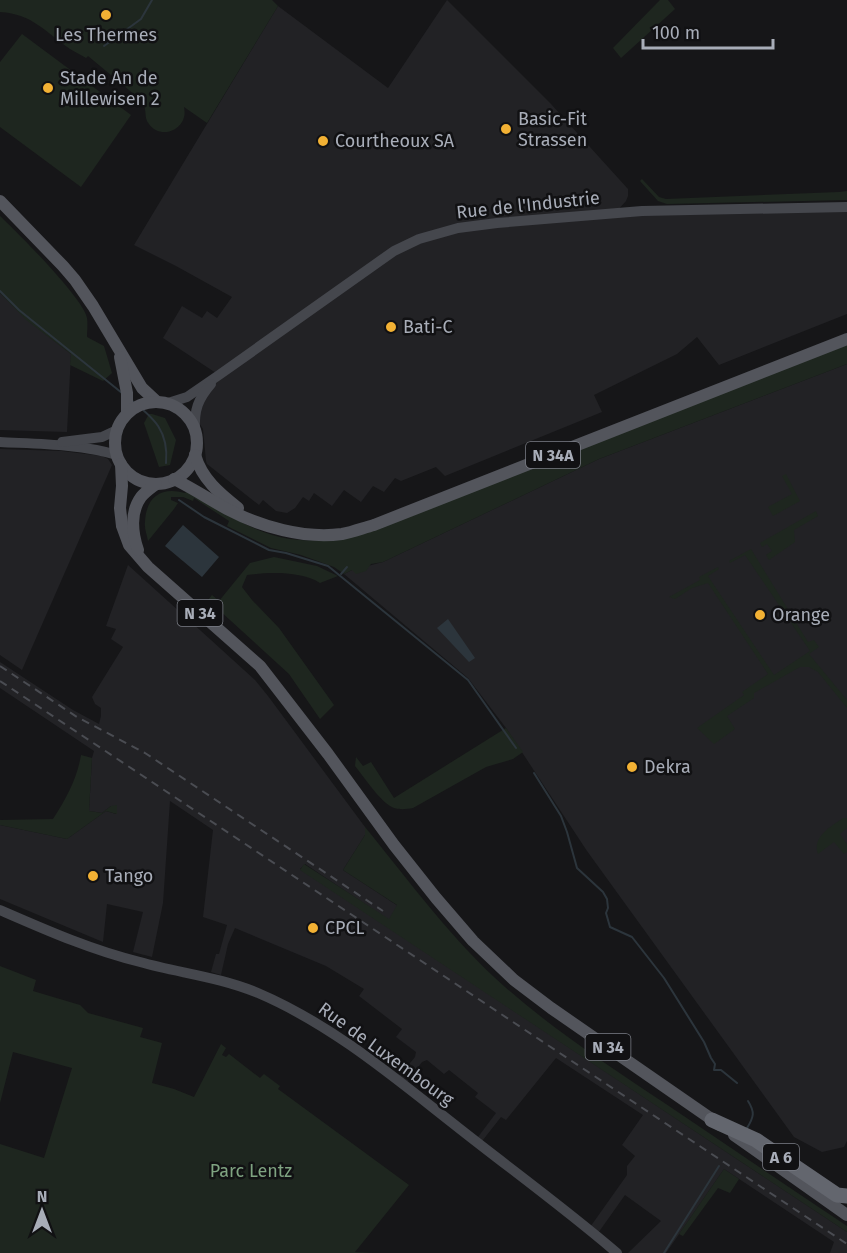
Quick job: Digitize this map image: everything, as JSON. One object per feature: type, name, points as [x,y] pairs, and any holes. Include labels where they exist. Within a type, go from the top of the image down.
[{"type":"highway","name":"A 6","points":[[712,1120],[756,1140],[837,1195],[847,1196]]},
{"type":"main road","points":[[0,201],[75,280],[142,388],[163,403],[180,409],[189,418],[195,430],[197,442],[195,455],[190,465],[174,479],[156,483],[136,479],[128,473],[119,460]]},
{"type":"main road","name":"N 34A","points":[[174,479],[228,510],[279,529],[305,534],[341,534],[374,525],[847,339]]},
{"type":"main road","points":[[117,347],[127,393],[127,414]]},
{"type":"main road","points":[[117,430],[121,421],[135,407],[145,403],[163,403]]},
{"type":"main road","name":"N 34","points":[[117,430],[115,442],[122,486],[120,508],[122,526],[129,545],[141,560],[260,666],[394,845],[473,941],[514,980],[551,1008],[847,1215]]},
{"type":"main road","name":"N 34A","points":[[195,455],[198,465],[211,485],[252,520]]},
{"type":"main road","points":[[141,560],[135,542],[133,525],[135,508],[142,496],[156,483]]},
{"type":"street","name":"Rue de l'Industrie","points":[[163,403],[187,397],[394,251],[419,239],[458,228],[642,211],[847,207]]},
{"type":"street","name":"Rue de l'Industrie","points":[[195,430],[194,415],[198,405],[206,390],[219,375]]},
{"type":"street","points":[[43,444],[102,437],[117,430]]},
{"type":"street","points":[[0,442],[100,450],[119,460]]},
{"type":"street","name":"Rue de Luxembourg","points":[[0,910],[86,946],[141,963],[217,980],[255,992],[298,1012],[336,1035],[416,1095],[617,1253]]},
{"type":"shaded area","points":[[447,0],[551,104],[628,189],[626,201],[615,213],[847,207],[847,314],[719,365],[697,337],[677,354],[594,395],[602,412],[445,476],[436,467],[401,481],[395,478],[384,492],[373,486],[361,502],[344,490],[332,506],[314,493],[309,501],[303,497],[295,508],[287,513],[276,511],[263,500],[259,505],[206,461],[203,429],[194,415],[219,375],[163,338],[182,306],[202,318],[207,311],[217,318],[232,297],[134,245],[278,6],[388,88]]},
{"type":"shaded area","points":[[0,293],[27,320],[71,354],[67,432],[0,430]]},
{"type":"shaded area","points":[[847,364],[847,1141],[844,1147],[822,1152],[794,1137],[587,851],[506,728],[468,678],[344,574],[383,562],[599,459]]},
{"type":"shaded area","points":[[0,449],[62,451],[102,456],[112,465],[22,670],[0,655]]},
{"type":"shaded area","points":[[183,525],[219,557],[202,577],[165,546]]},
{"type":"shaded area","points":[[128,565],[255,680],[268,696],[365,827],[365,835],[343,870],[398,906],[389,920],[305,864],[300,869],[847,1232],[847,1253],[830,1253],[834,1242],[724,1169],[666,1253],[628,1253],[661,1221],[625,1195],[596,1236],[588,1230],[627,1175],[627,1166],[635,1156],[622,1145],[643,1115],[556,1058],[506,1120],[501,1117],[479,1145],[475,1141],[496,1113],[475,1097],[478,1093],[449,1070],[444,1074],[427,1060],[422,1062],[404,1086],[396,1080],[415,1057],[416,1052],[396,1037],[402,1029],[359,996],[364,989],[326,966],[235,928],[228,944],[221,975],[211,972],[227,925],[203,917],[213,830],[170,801],[163,903],[152,957],[133,952],[143,912],[107,904],[103,942],[0,899],[0,825],[67,839],[106,811],[116,814],[117,806],[111,806],[102,813],[89,811],[94,751],[0,688],[0,662],[73,710],[99,724],[101,708],[95,704],[92,697],[123,647],[111,639],[116,629],[106,626]]},
{"type":"shaded area","points":[[448,619],[475,658],[469,662],[437,628]]},
{"type":"green space","points":[[0,0],[272,0],[278,6],[207,123],[184,107],[185,114],[179,126],[171,131],[161,132],[152,128],[147,120],[141,100],[88,56],[86,58],[70,49],[30,20],[11,13],[0,12]]},
{"type":"green space","points":[[660,0],[668,0],[675,9],[621,58],[613,48]]},
{"type":"green space","name":"Stade An de Millewisen 2","points":[[22,34],[131,115],[81,187],[0,127],[0,62]]},
{"type":"green space","points":[[642,179],[659,197],[666,199],[847,191],[847,200],[667,204],[658,201],[640,181]]},
{"type":"green space","points":[[0,216],[75,296],[87,318],[87,337],[104,346],[112,373],[103,381],[70,365],[71,354],[26,320],[0,293]]},
{"type":"green space","points":[[847,344],[847,364],[599,459],[383,562],[371,564],[366,571],[356,574],[352,570],[344,574],[334,567],[301,555],[271,548],[227,526],[229,521],[194,498],[193,501],[183,497],[171,497],[171,500],[178,503],[148,541],[145,522],[148,506],[152,500],[169,491],[185,493],[188,490],[224,513],[263,532],[290,539],[333,540]]},
{"type":"green space","points":[[149,414],[165,418],[176,440],[170,465],[159,467],[144,423]]},
{"type":"green space","points":[[786,474],[800,501],[773,516],[768,507],[792,494],[782,476]]},
{"type":"green space","points":[[816,511],[818,516],[794,530],[795,542],[769,560],[766,555],[772,551],[767,544],[762,547],[760,543]]},
{"type":"green space","points":[[751,549],[808,642],[814,640],[819,647],[809,654],[847,700],[847,708],[818,672],[809,667],[800,667],[754,693],[754,698],[727,716],[735,729],[714,744],[697,728],[744,695],[742,692],[768,674],[708,583],[692,588],[675,599],[669,597],[718,567],[719,569],[708,576],[774,675],[810,651],[745,555],[730,563],[729,561]]},
{"type":"green space","points":[[274,557],[317,566],[338,576],[320,583],[295,574],[255,574],[247,575],[242,587],[279,628],[334,705],[320,719],[289,674],[208,600],[212,595],[219,601],[250,563]]},
{"type":"green space","points":[[506,728],[523,752],[513,759],[486,767],[413,808],[399,809],[389,805],[355,766],[356,757],[363,766],[371,762],[394,798]]},
{"type":"green space","points":[[81,755],[92,758],[89,811],[102,813],[111,806],[117,805],[117,814],[106,811],[67,839],[0,825],[0,820],[53,819],[77,772]]},
{"type":"green space","points":[[843,818],[847,818],[847,828],[840,834],[847,844],[847,852],[844,854],[834,842],[818,854],[818,842],[823,833]]},
{"type":"green space","points":[[365,827],[467,950],[524,1003],[602,1061],[847,1226],[847,1232],[300,870],[304,864],[389,919],[397,905],[343,870],[365,835]]},
{"type":"green space","name":"Parc Lentz","points":[[0,966],[36,980],[33,991],[80,1005],[88,1013],[143,1028],[140,1037],[162,1043],[152,1083],[194,1097],[221,1044],[226,1048],[222,1055],[226,1057],[229,1054],[260,1078],[264,1074],[280,1086],[278,1089],[409,1185],[355,1252],[373,1253],[0,1253],[0,1144],[44,1158],[72,1068],[13,1052],[0,1103]]},
{"type":"green space","points":[[724,1169],[739,1179],[730,1193],[718,1188],[683,1236],[679,1234]]},
{"type":"waterway","points":[[104,46],[141,19],[152,0]]},
{"type":"waterway","points":[[0,291],[19,310],[122,393]]},
{"type":"waterway","points":[[131,400],[158,426],[165,442],[166,463]]},
{"type":"waterway","points":[[179,500],[204,517],[269,550],[328,566],[468,680],[516,748]]},
{"type":"waterway","points":[[341,574],[347,567]]},
{"type":"waterway","points":[[534,773],[561,816],[577,868],[603,892],[607,899],[606,913],[610,927],[632,937],[664,978],[704,1042],[715,1064],[714,1070],[721,1070],[737,1083]]},
{"type":"waterway","points":[[747,1128],[753,1114],[748,1101]]},
{"type":"waterway","points":[[664,1253],[719,1166]]},
{"type":"railway","points":[[0,666],[77,717],[145,753],[383,911]]},
{"type":"railway","points":[[0,681],[847,1244]]},
{"type":"place","name":"Les Thermes","points":[[106,15]]},
{"type":"place","name":"Stade An de Millewisen 2","points":[[48,88]]},
{"type":"place","name":"Basic-Fit Strassen","points":[[506,129]]},
{"type":"place","name":"Courtheoux SA","points":[[323,141]]},
{"type":"place","name":"Bati-C","points":[[391,327]]},
{"type":"place","name":"Orange","points":[[760,615]]},
{"type":"place","name":"Dekra","points":[[632,767]]},
{"type":"place","name":"Tango","points":[[93,876]]},
{"type":"place","name":"CPCL","points":[[313,928]]}]
